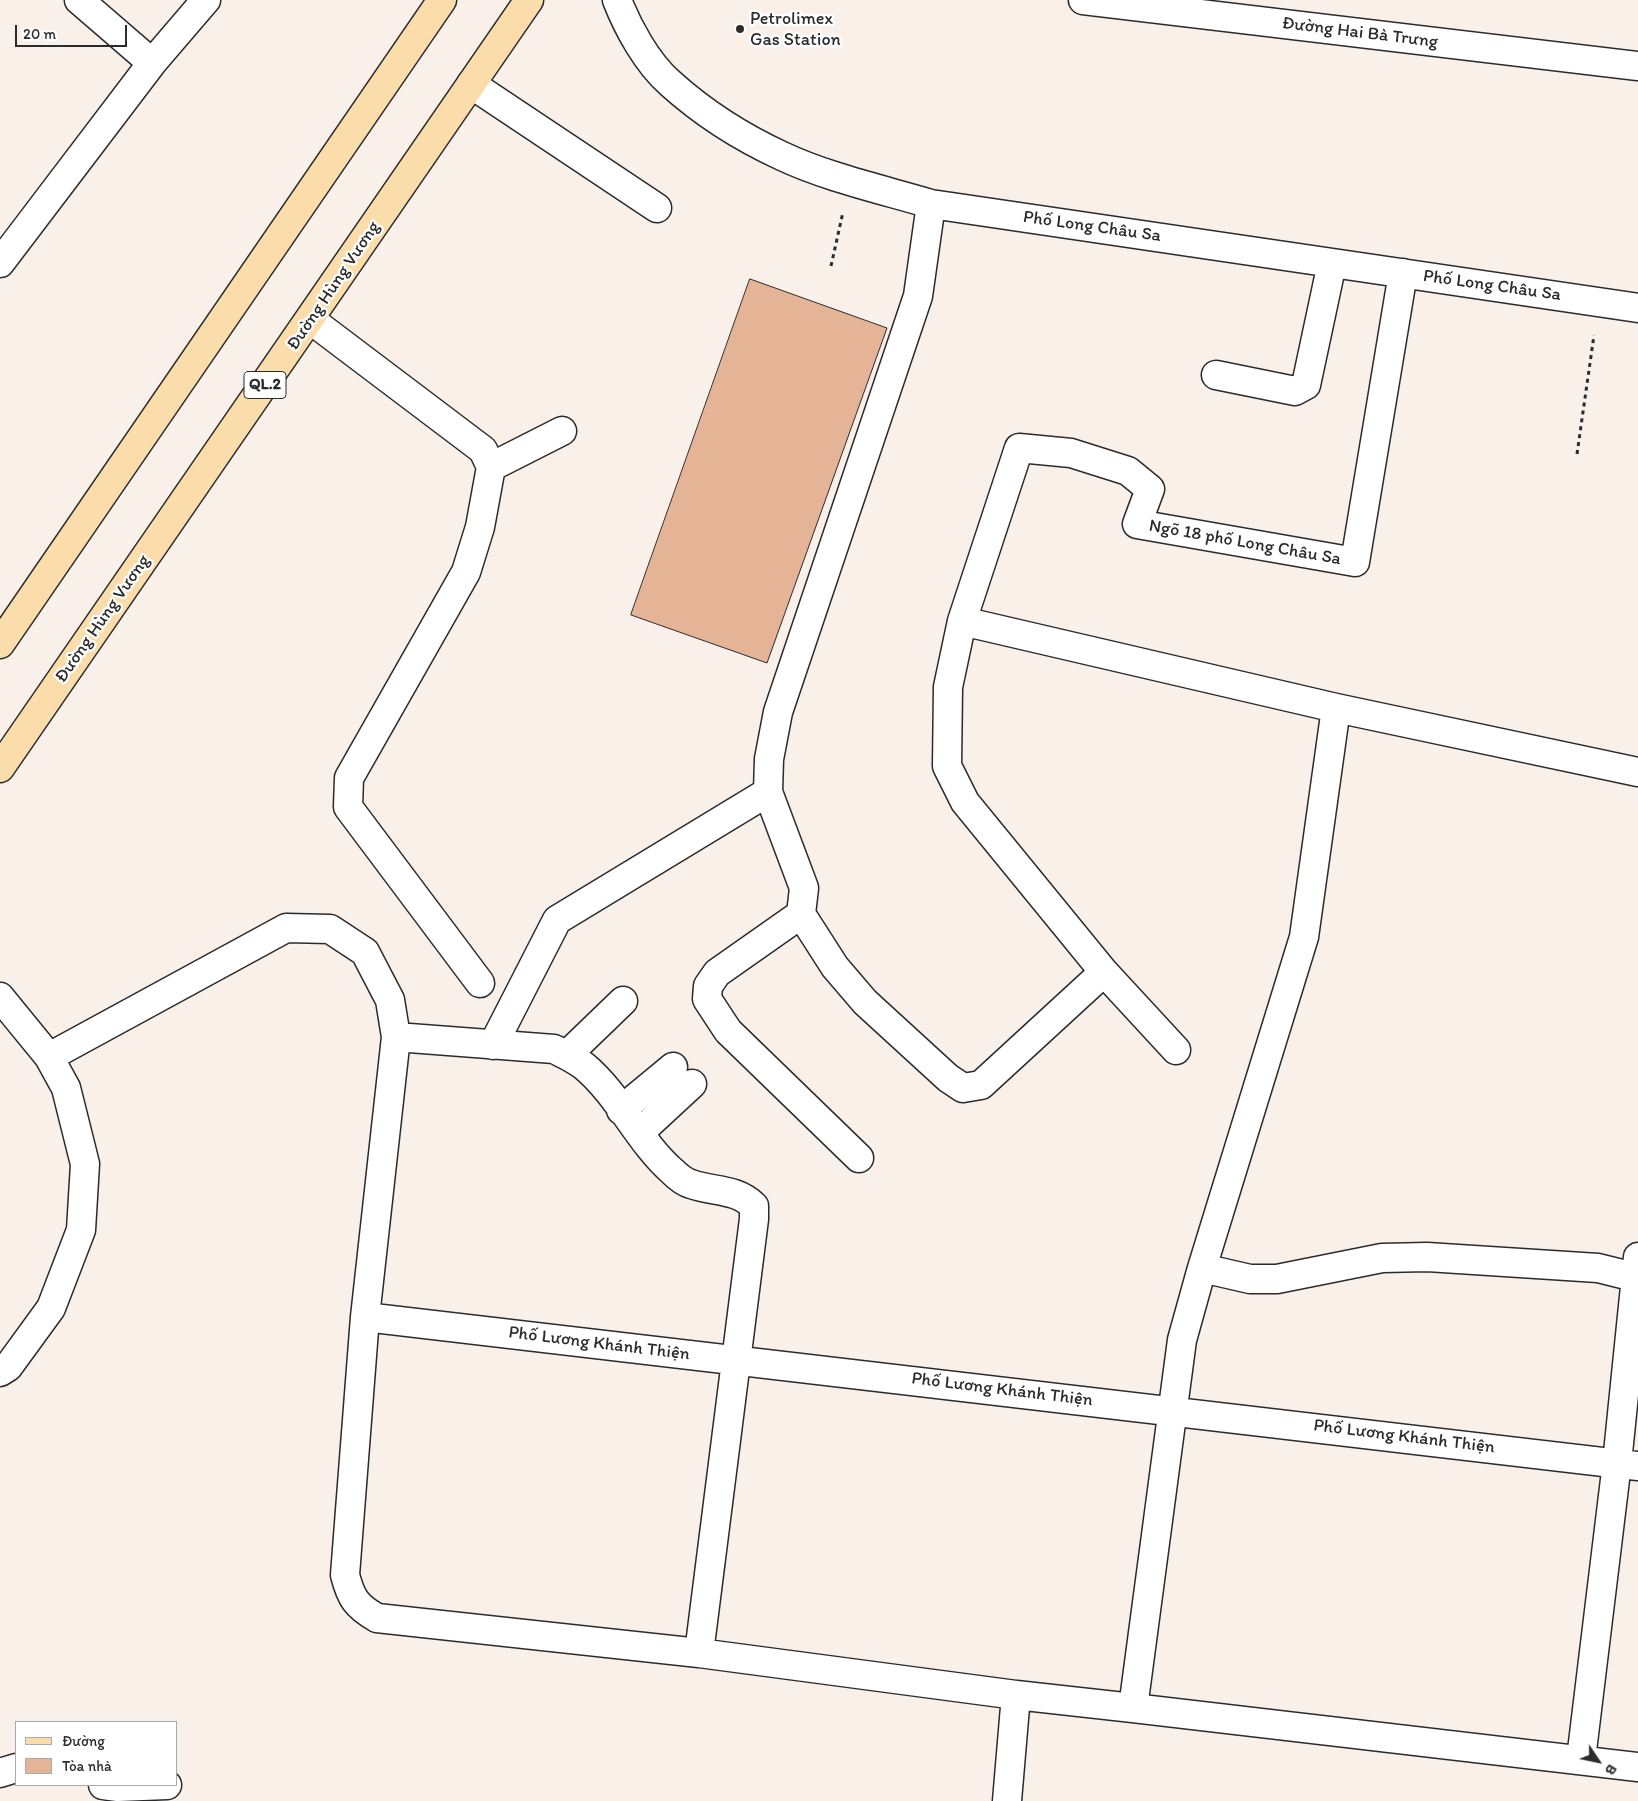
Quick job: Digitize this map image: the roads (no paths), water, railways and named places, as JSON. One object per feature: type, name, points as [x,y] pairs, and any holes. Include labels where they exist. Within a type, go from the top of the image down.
[{"type":"main road","points":[[0,644],[442,0]]},
{"type":"main road","name":"Đường Hùng Vương","points":[[0,768],[311,320],[528,0]]},
{"type":"street","points":[[78,0],[152,63]]},
{"type":"street","points":[[0,263],[152,63],[206,0]]},
{"type":"street","name":"Phố Long Châu Sa","points":[[617,0],[647,55],[669,82],[682,93],[725,123],[776,153],[850,180],[931,204],[1638,308]]},
{"type":"street","name":"Đường Hai Bà Trưng","points":[[1083,0],[1638,66]]},
{"type":"street","points":[[472,84],[657,208]]},
{"type":"street","points":[[931,204],[918,296],[778,712],[769,759],[768,792],[804,888],[801,914],[836,967],[865,1002],[948,1078],[963,1088],[981,1085],[1104,972]]},
{"type":"street","points":[[1216,374],[1295,391],[1306,385],[1332,263]]},
{"type":"street","name":"Ngõ 18 phố Long Châu Sa","points":[[962,621],[1019,448],[1070,453],[1128,472],[1150,489],[1138,524],[1355,562],[1404,273]]},
{"type":"street","points":[[311,320],[483,450],[491,467],[480,527],[466,572],[349,778],[348,807],[480,983]]},
{"type":"street","points":[[491,467],[562,431]]},
{"type":"street","points":[[1176,1050],[1104,972],[965,802],[947,766],[948,687],[962,621],[1336,708],[1638,772]]},
{"type":"street","points":[[1133,1708],[1175,1410],[1182,1340],[1202,1268],[1304,938],[1336,708]]},
{"type":"street","points":[[493,1045],[558,920],[768,792]]},
{"type":"street","points":[[801,914],[718,973],[708,986],[707,999],[728,1031],[859,1158]]},
{"type":"street","points":[[49,1058],[286,928],[330,929],[366,952],[390,1000],[396,1037],[365,1317],[345,1575],[350,1594],[362,1609],[377,1618],[699,1653],[1016,1695],[1582,1759],[1638,1767]]},
{"type":"street","points":[[0,997],[49,1058],[66,1088],[85,1164],[81,1230],[51,1308],[8,1367],[0,1372]]},
{"type":"street","points":[[567,1055],[623,1001]]},
{"type":"street","points":[[396,1037],[554,1049],[567,1055],[584,1066],[671,1170],[688,1184],[744,1196],[754,1206],[737,1360],[699,1653]]},
{"type":"street","points":[[621,1110],[683,1076],[639,1133]]},
{"type":"street","points":[[1202,1268],[1250,1279],[1277,1279],[1382,1258],[1428,1257],[1637,1271],[1627,1464],[1582,1759]]},
{"type":"street","name":"Phố Lương Khánh Thiện","points":[[365,1317],[1627,1464]]},
{"type":"street","points":[[1007,1801],[1016,1695]]},
{"type":"street","points":[[0,1773],[15,1768]]},
{"type":"street","points":[[110,1786],[138,1786]]},
{"type":"place","name":"Petrolimex Gas Station","points":[[740,29]]}]
